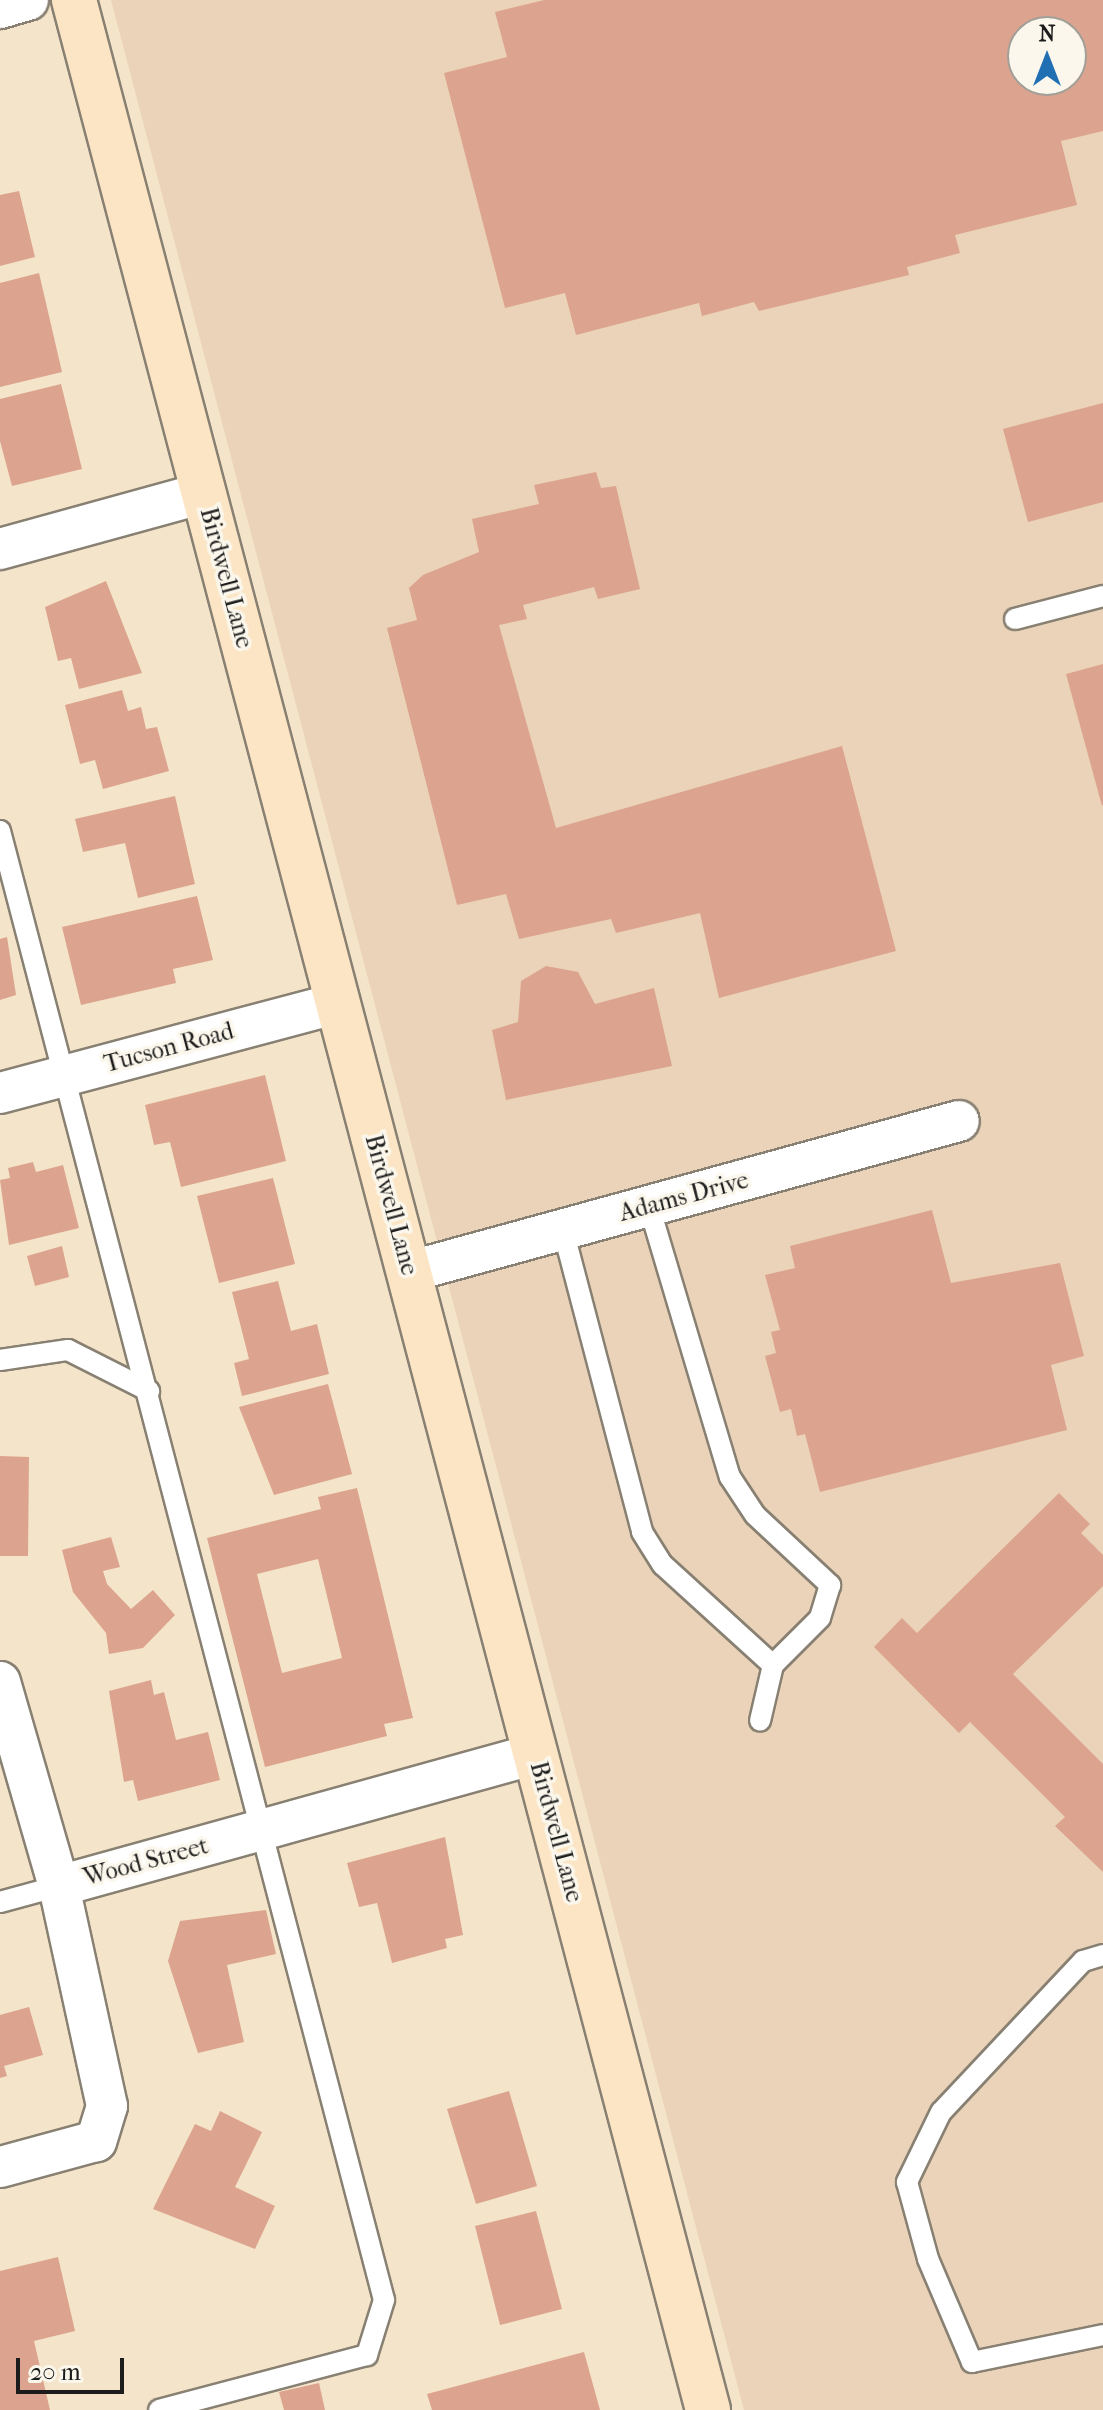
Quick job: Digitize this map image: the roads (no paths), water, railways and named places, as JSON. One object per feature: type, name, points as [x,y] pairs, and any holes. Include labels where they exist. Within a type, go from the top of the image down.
[{"type":"main road","name":"Birdwell Lane","points":[[74,0],[708,2410]]},
{"type":"street","points":[[0,8],[28,0]]},
{"type":"street","points":[[0,549],[203,493]]},
{"type":"street","name":"Tucson Road","points":[[0,1093],[338,1003]]},
{"type":"street","name":"Adams Drive","points":[[408,1272],[959,1121]]},
{"type":"street","points":[[0,1682],[59,1886]]},
{"type":"street","name":"Wood Street","points":[[0,2167],[96,2141],[107,2106],[59,1886],[535,1754]]},
{"type":"lane","points":[[1015,619],[1103,596]]},
{"type":"lane","points":[[0,831],[149,1391],[384,2300],[367,2355],[159,2410]]},
{"type":"lane","points":[[649,1206],[730,1477],[755,1515],[830,1585],[820,1618],[773,1665],[760,1721]]},
{"type":"lane","points":[[563,1230],[642,1532],[663,1565],[773,1665]]},
{"type":"lane","points":[[0,1360],[68,1350],[149,1391]]},
{"type":"lane","points":[[0,1902],[59,1886]]},
{"type":"lane","points":[[1103,1955],[1083,1961],[941,2112],[907,2182],[928,2259],[972,2362],[1103,2335]]}]
